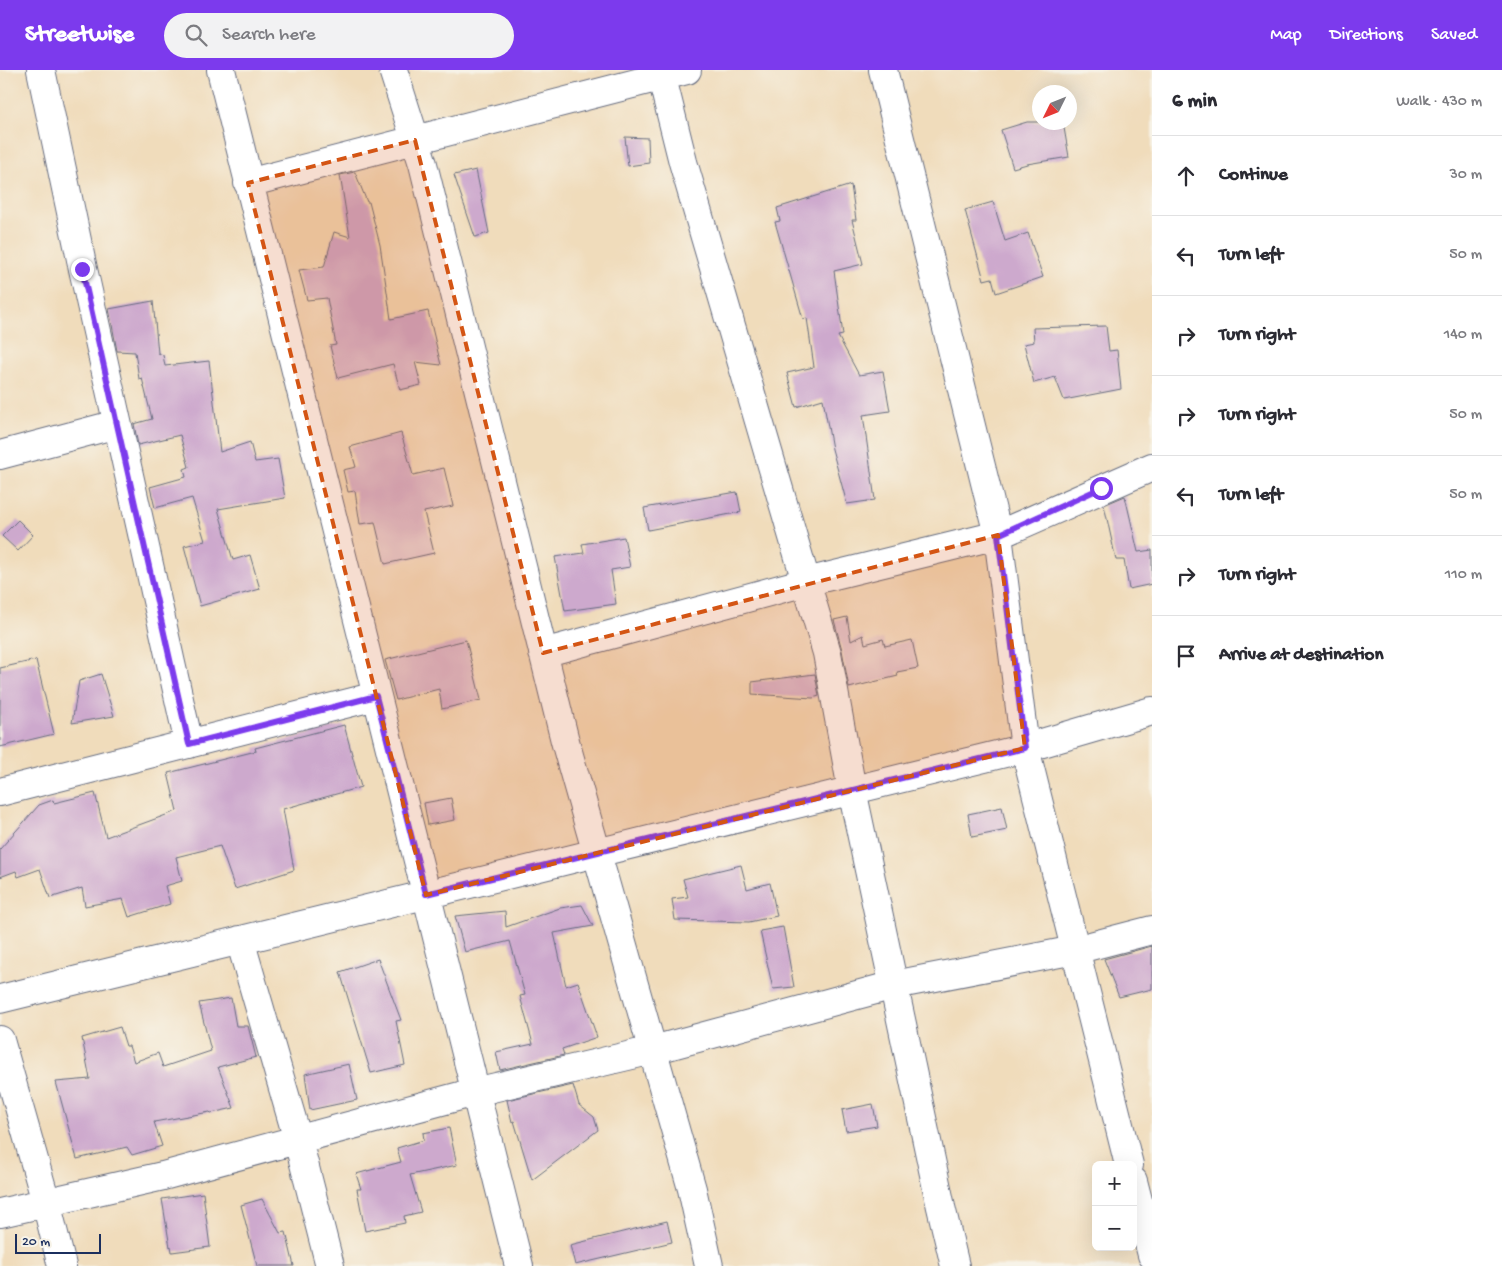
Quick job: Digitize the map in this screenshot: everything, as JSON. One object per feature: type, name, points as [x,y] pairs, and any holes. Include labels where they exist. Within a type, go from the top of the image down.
[{"type":"street","points":[[41,70],[117,424],[189,744]]},
{"type":"street","points":[[221,70],[519,1266]]},
{"type":"street","points":[[393,70],[423,164],[543,653],[596,853],[692,1189],[709,1266]]},
{"type":"street","points":[[248,183],[415,140],[660,73],[687,70]]},
{"type":"street","points":[[883,70],[998,535],[1025,748],[1128,1161]]},
{"type":"street","points":[[660,73],[683,162],[827,653],[852,790],[955,1266]]},
{"type":"street","points":[[0,455],[117,424]]},
{"type":"street","points":[[543,653],[806,582],[998,535],[1152,467]]},
{"type":"street","points":[[0,792],[376,696]]},
{"type":"street","points":[[0,999],[1025,748],[1152,711]]},
{"type":"street","points":[[0,1213],[163,1176],[475,1092],[653,1050],[894,985],[1075,950],[1152,930]]},
{"type":"street","points":[[240,940],[298,1140],[330,1266]]},
{"type":"street","points":[[0,1040],[46,1202],[62,1266]]},
{"type":"street","points":[[1137,1196],[1151,1250]]},
{"type":"highlighted area","points":[[415,140],[543,653],[998,535],[1025,748],[426,895],[248,183]]},
{"type":"building","points":[[1032,122],[1032,130],[1064,130],[1069,157],[1013,168],[1001,130]]},
{"type":"building","points":[[625,137],[648,138],[649,163],[628,166]]},
{"type":"building","points":[[476,170],[489,233],[475,237],[454,175]]},
{"type":"building","points":[[355,172],[367,202],[369,202],[380,245],[391,319],[428,311],[441,365],[415,362],[421,385],[400,390],[393,364],[338,378],[330,346],[336,345],[327,298],[307,300],[299,270],[324,267],[334,232],[350,237],[340,175]]},
{"type":"building","points":[[851,185],[856,220],[852,220],[863,264],[834,271],[843,335],[838,336],[859,375],[883,371],[890,411],[863,415],[875,500],[847,504],[832,449],[823,399],[796,407],[787,373],[814,367],[807,318],[803,319],[775,222],[780,221],[777,208]]},
{"type":"building","points":[[993,202],[1005,241],[1028,233],[1043,277],[996,293],[992,278],[984,280],[965,210]]},
{"type":"building","points":[[153,301],[158,353],[163,355],[165,366],[209,361],[220,452],[250,442],[255,462],[278,459],[285,498],[218,509],[233,560],[250,555],[260,589],[200,606],[184,546],[205,541],[192,498],[155,508],[150,487],[186,477],[184,469],[189,467],[180,435],[138,445],[134,424],[152,419],[142,378],[139,379],[135,352],[117,351],[109,309]]},
{"type":"building","points":[[1106,326],[1109,351],[1117,350],[1121,389],[1064,400],[1055,377],[1034,383],[1024,344],[1034,342],[1033,328]]},
{"type":"building","points":[[401,433],[413,475],[444,468],[453,506],[424,512],[434,553],[385,564],[375,522],[360,524],[355,491],[348,492],[343,470],[356,467],[350,447]]},
{"type":"building","points":[[737,492],[741,512],[648,530],[644,508]]},
{"type":"building","points":[[1125,496],[1138,552],[1152,550],[1152,584],[1129,589],[1124,560],[1116,560],[1104,505]]},
{"type":"building","points":[[18,520],[33,535],[18,551],[2,536]]},
{"type":"building","points":[[624,537],[630,567],[611,570],[616,604],[565,611],[555,557],[584,553],[582,544]]},
{"type":"building","points":[[847,617],[851,641],[863,635],[865,644],[883,639],[885,646],[912,640],[918,668],[897,672],[898,676],[849,688],[834,620]]},
{"type":"building","points":[[466,640],[481,700],[442,709],[439,689],[396,700],[385,660]]},
{"type":"building","points":[[36,660],[54,734],[0,747],[0,668]]},
{"type":"building","points":[[101,674],[114,716],[72,723],[79,681]]},
{"type":"building","points":[[815,674],[819,696],[813,698],[752,694],[752,682]]},
{"type":"building","points":[[344,725],[361,787],[283,809],[294,870],[235,889],[220,846],[176,857],[182,881],[165,886],[170,904],[129,917],[123,899],[85,906],[82,888],[50,898],[40,869],[18,877],[16,871],[0,877],[0,849],[39,805],[53,800],[54,803],[95,793],[106,837],[177,811],[168,773],[256,751],[255,748]]},
{"type":"building","points":[[451,798],[455,820],[428,825],[424,803]]},
{"type":"building","points":[[1002,807],[1007,830],[972,837],[968,814]]},
{"type":"building","points":[[741,865],[747,889],[770,883],[777,916],[749,922],[675,920],[672,899],[688,897],[683,879]]},
{"type":"building","points":[[582,905],[593,926],[554,933],[566,986],[578,982],[597,1037],[562,1049],[564,1055],[500,1070],[496,1052],[533,1044],[520,996],[525,995],[510,941],[465,952],[455,916],[505,911],[506,927],[560,908]]},
{"type":"building","points":[[783,927],[794,987],[773,989],[760,931]]},
{"type":"building","points":[[1152,946],[1152,989],[1119,997],[1104,959]]},
{"type":"building","points":[[378,959],[401,1020],[396,1021],[405,1065],[371,1073],[340,972]]},
{"type":"building","points":[[231,998],[236,1026],[248,1026],[256,1057],[218,1067],[234,1108],[154,1122],[162,1146],[132,1155],[127,1147],[77,1159],[56,1082],[90,1079],[82,1038],[120,1027],[134,1062],[158,1053],[163,1067],[211,1051],[199,1003]]},
{"type":"building","points":[[349,1064],[357,1100],[310,1110],[305,1074]]},
{"type":"building","points":[[573,1085],[579,1105],[594,1117],[598,1130],[532,1180],[514,1121],[512,1122],[507,1100]]},
{"type":"building","points":[[873,1104],[877,1126],[846,1131],[842,1110]]},
{"type":"building","points":[[449,1128],[457,1165],[410,1175],[421,1212],[404,1216],[405,1223],[365,1231],[357,1189],[361,1189],[356,1174],[401,1162],[397,1148],[424,1140],[423,1133]]},
{"type":"building","points":[[203,1193],[210,1247],[172,1252],[162,1199]]},
{"type":"building","points":[[262,1199],[280,1233],[286,1232],[294,1266],[257,1266],[241,1205]]},
{"type":"building","points":[[667,1221],[672,1242],[575,1265],[570,1245]]},
{"type":"route","points":[[82,269],[189,744],[376,696],[426,894],[1025,748],[998,535],[1101,488]]}]
